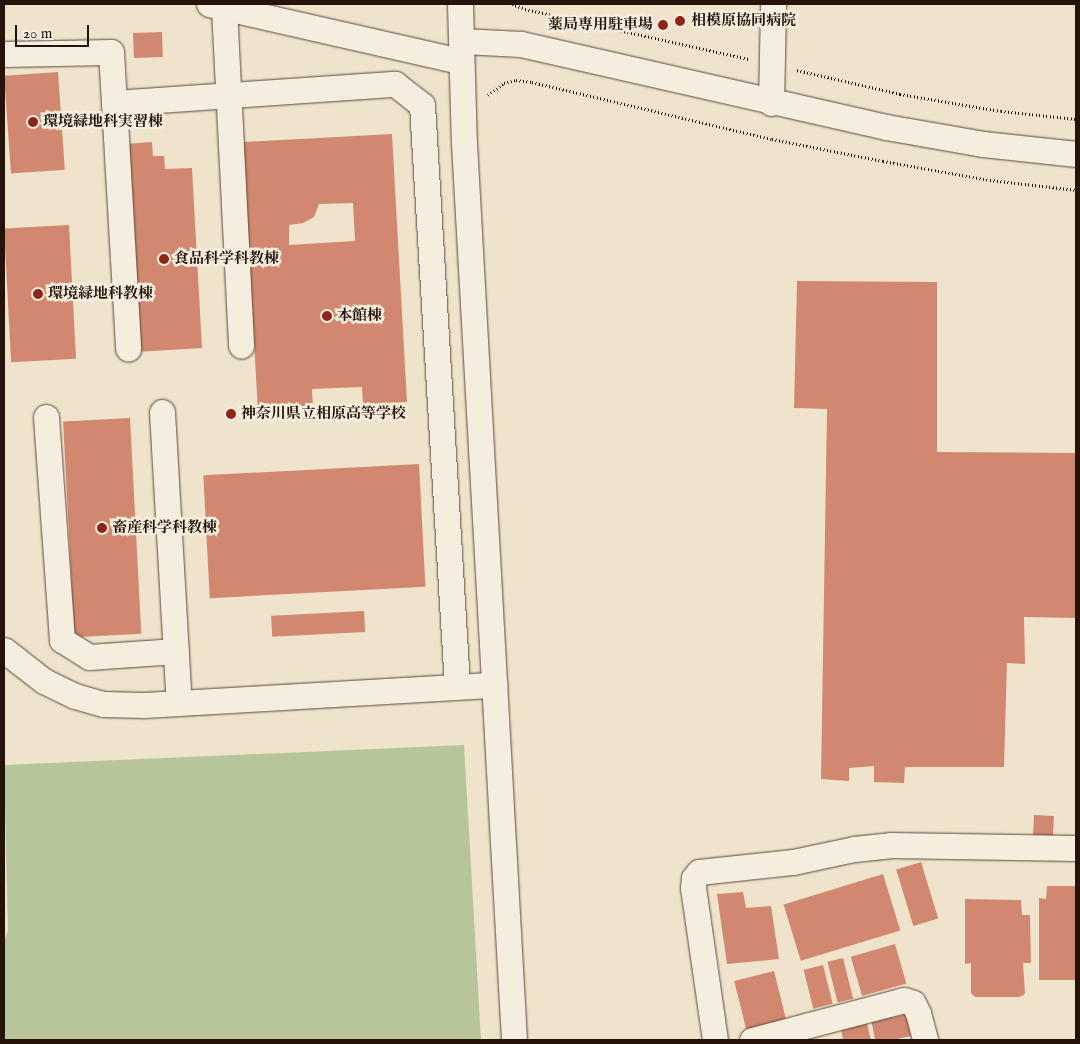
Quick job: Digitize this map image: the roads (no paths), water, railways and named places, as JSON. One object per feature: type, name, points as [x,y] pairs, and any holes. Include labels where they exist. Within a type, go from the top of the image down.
[{"type":"street","points":[[460,4],[464,143],[514,1040]]},
{"type":"street","points":[[771,103],[773,4]]},
{"type":"street","points":[[241,346],[228,95],[216,6],[461,51],[512,44],[538,48],[771,103],[886,127],[984,144],[1076,154]]},
{"type":"street","points":[[4,54],[112,52],[128,349]]},
{"type":"street","points":[[114,103],[395,84],[422,105],[457,686]]},
{"type":"street","points":[[425,145],[464,143]]},
{"type":"street","points":[[162,412],[179,703]]},
{"type":"street","points":[[46,417],[62,640],[89,657],[176,651]]},
{"type":"street","points":[[4,650],[44,681],[76,696],[103,704],[179,703],[494,685]]},
{"type":"street","points":[[714,1040],[693,888],[694,878],[699,872],[793,862],[854,849],[890,845],[1076,848]]},
{"type":"street","points":[[752,1040],[904,1000],[913,1003],[918,1013],[925,1040]]},
{"type":"place","name":"相模原協同病院","points":[[680,21]]},
{"type":"place","name":"薬局専用駐車場","points":[[663,25]]},
{"type":"place","name":"環境緑地科実習棟","points":[[33,122]]},
{"type":"place","name":"食品科学科教棟","points":[[164,259]]},
{"type":"place","name":"環境緑地科教棟","points":[[38,294]]},
{"type":"place","name":"本館棟","points":[[327,316]]},
{"type":"place","name":"神奈川県立相原高等学校","points":[[231,414]]},
{"type":"place","name":"畜産科学科教棟","points":[[102,528]]}]
